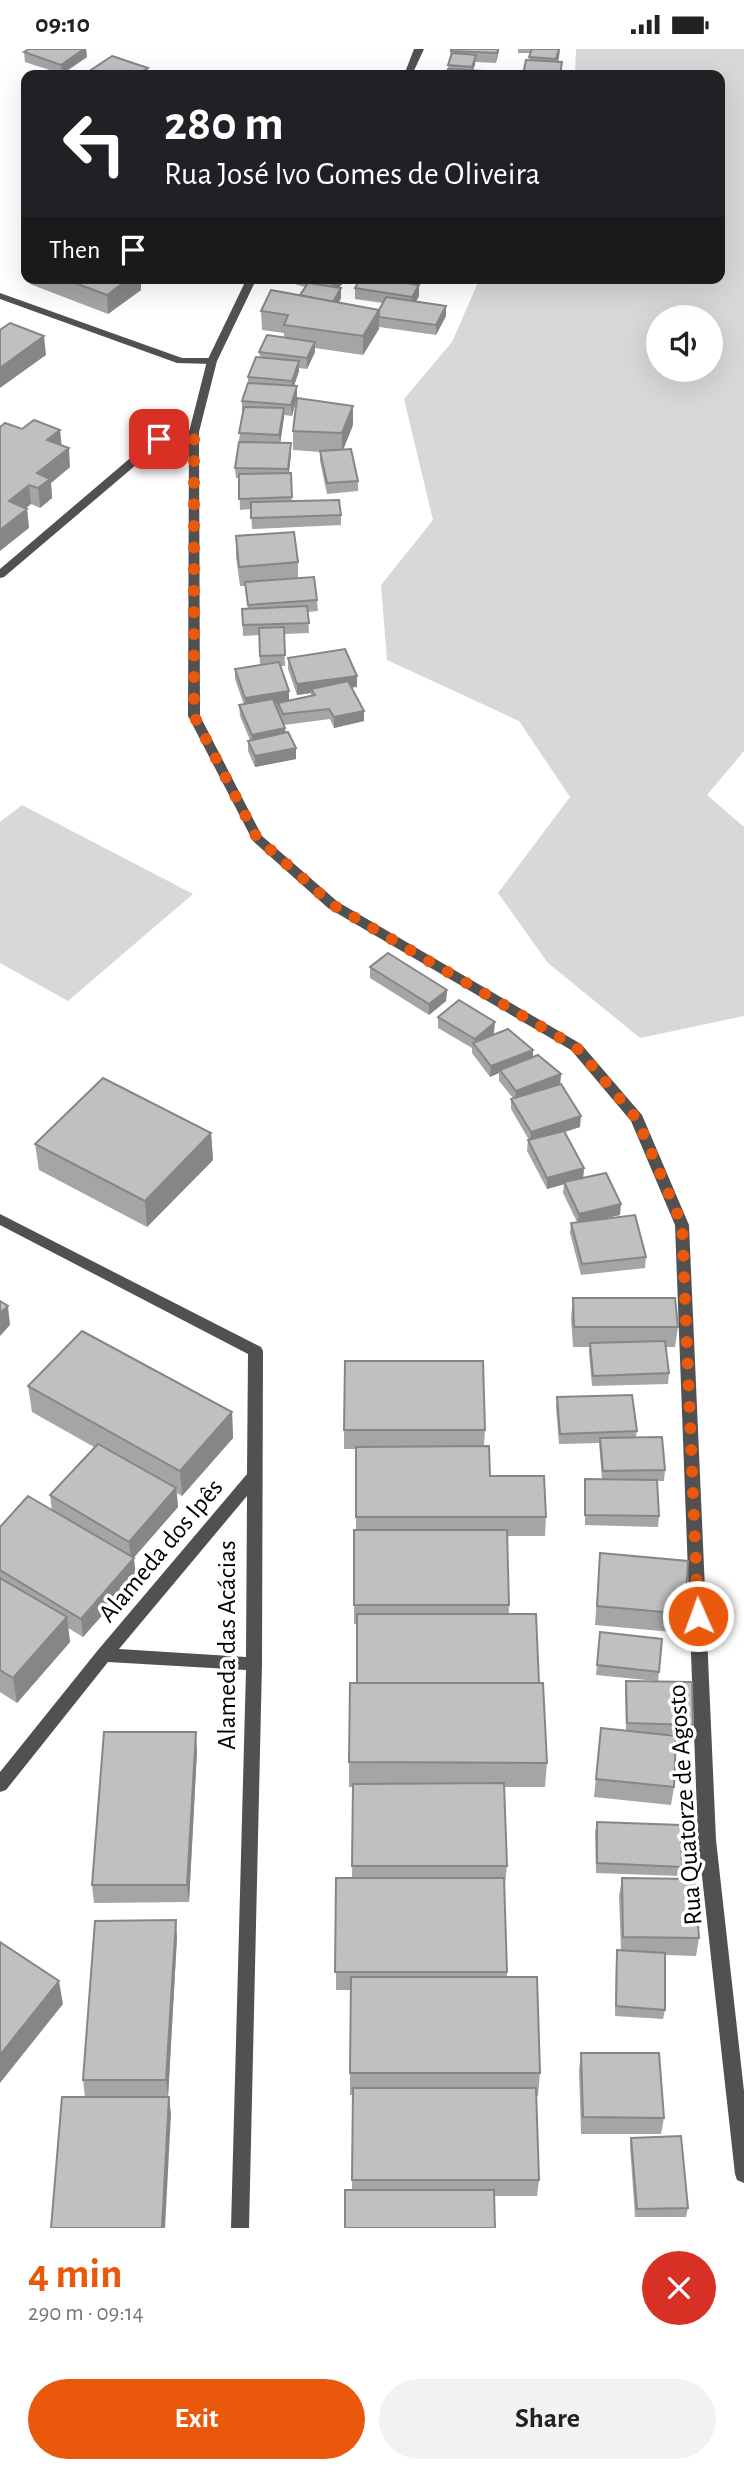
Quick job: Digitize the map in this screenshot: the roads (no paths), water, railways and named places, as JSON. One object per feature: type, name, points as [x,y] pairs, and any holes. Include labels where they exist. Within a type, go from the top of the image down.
[{"type":"street","points":[[410,70],[419,49]]},
{"type":"street","name":"Rua Quatorze de Agosto","points":[[249,284],[212,361],[194,432],[194,716],[257,838],[333,905],[576,1047],[637,1119],[682,1225],[707,1840],[744,2174]]},
{"type":"street","points":[[0,296],[181,361],[212,361]]},
{"type":"street","points":[[0,575],[159,439],[194,432]]},
{"type":"street","name":"Alameda das Acácias","points":[[0,1219],[256,1351],[253,1478],[254,1664],[240,2228]]},
{"type":"street","name":"Alameda dos Ipês","points":[[0,1785],[104,1655],[253,1478]]},
{"type":"street","name":"Alameda dos Ipês","points":[[104,1655],[254,1664]]}]
